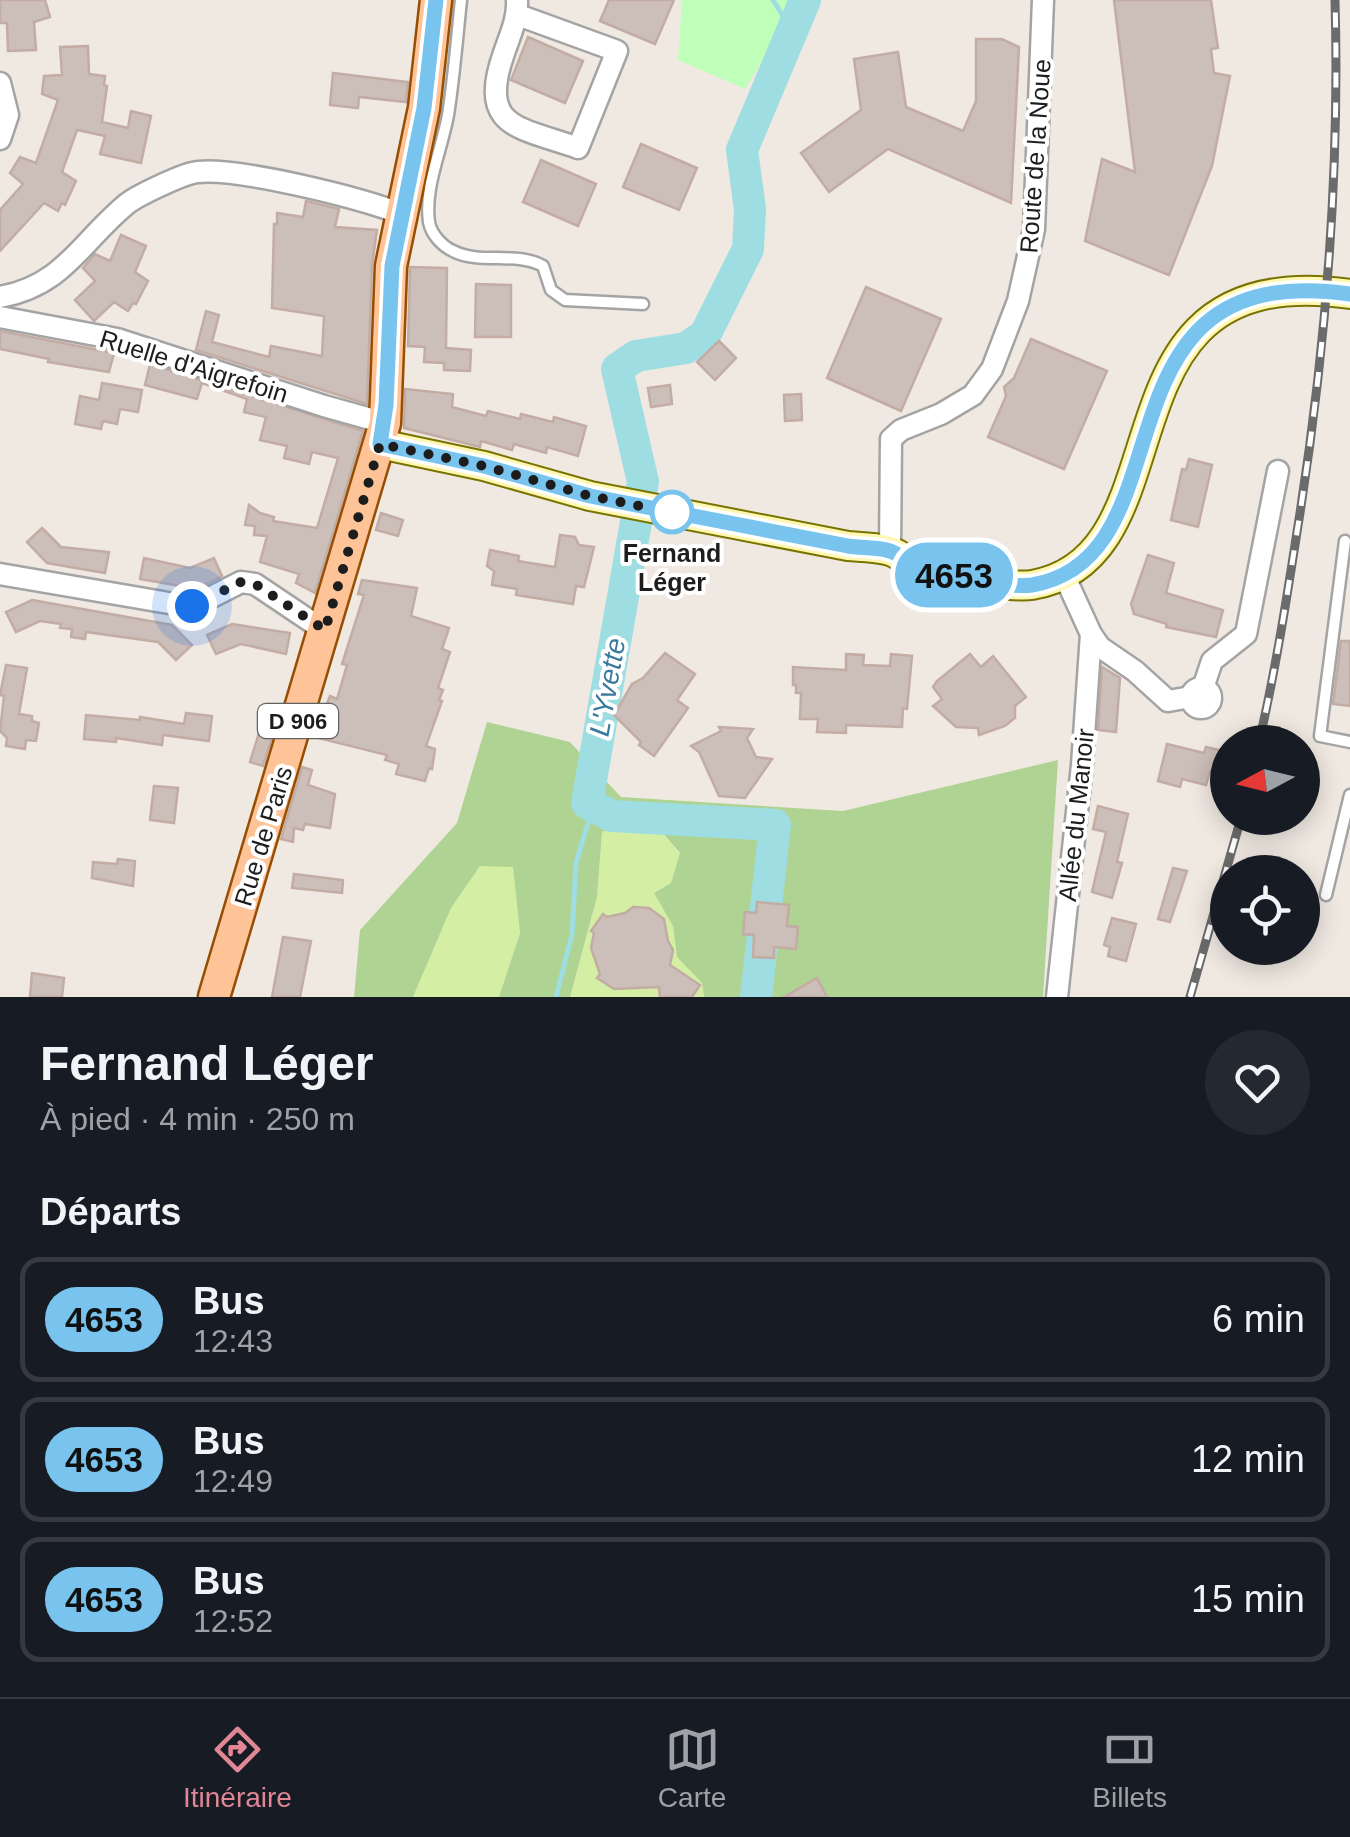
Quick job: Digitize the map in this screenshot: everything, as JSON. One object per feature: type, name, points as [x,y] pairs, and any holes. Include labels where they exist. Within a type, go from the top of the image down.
[{"type":"main road","name":"Rue de Paris","points":[[214,997],[383,433],[392,266],[424,108],[436,0]]},
{"type":"street","name":"Route de la Noue","points":[[890,550],[891,439],[901,430],[942,414],[973,395],[992,369],[1018,301],[1034,229],[1043,0]]},
{"type":"street","points":[[517,7],[618,51],[578,148],[507,122],[499,112],[494,95],[496,76],[517,7]]},
{"type":"street","points":[[0,83],[8,116],[0,140]]},
{"type":"street","points":[[0,297],[24,293],[56,276],[130,201],[196,172],[284,183],[378,204],[402,214]]},
{"type":"street","points":[[383,433],[590,496],[848,546],[890,550],[920,569],[1010,586],[1031,585],[1064,575],[1092,552],[1117,517],[1160,393],[1183,344],[1233,305],[1262,295],[1314,288],[1350,294]]},
{"type":"street","name":"Ruelle d'Aigrefoin","points":[[0,317],[118,339],[324,406],[383,433]]},
{"type":"street","points":[[1064,575],[1100,646],[1168,701],[1197,693],[1212,662],[1246,634],[1278,471]]},
{"type":"street","points":[[0,574],[192,606],[241,582],[255,584],[325,630]]},
{"type":"street","name":"Allée du Manoir","points":[[1057,997],[1082,765],[1091,634]]},
{"type":"lane","points":[[461,0],[447,117],[430,194],[429,222],[433,233],[455,253],[500,260],[532,259],[543,266],[551,290],[564,300],[644,304]]},
{"type":"lane","points":[[1345,541],[1320,736],[1350,742]]},
{"type":"lane","points":[[1326,895],[1350,795]]},
{"type":"green space","points":[[682,0],[799,0],[745,89],[678,60]]},
{"type":"green space","points":[[487,722],[570,742],[621,797],[843,811],[1058,760],[1043,997],[704,997],[702,983],[677,957],[673,926],[654,893],[671,883],[680,853],[662,832],[618,826],[602,832],[597,897],[570,997],[499,997],[520,933],[513,867],[480,866],[451,908],[413,997],[354,997],[360,930],[457,823]]},
{"type":"green space","points":[[618,826],[662,832],[680,854],[671,883],[654,893],[673,926],[677,957],[702,983],[704,997],[570,997],[597,897],[602,832]]},
{"type":"green space","points":[[480,866],[513,866],[520,933],[499,997],[413,997],[451,908]]},
{"type":"building","points":[[0,0],[45,0],[50,17],[34,22],[36,50],[8,51],[7,23],[0,23]]},
{"type":"building","points":[[609,0],[674,0],[655,44],[600,21]]},
{"type":"building","points":[[1114,0],[1211,0],[1218,48],[1211,49],[1214,73],[1230,76],[1212,166],[1169,275],[1085,241],[1102,159],[1135,172]]},
{"type":"building","points":[[528,37],[583,61],[565,103],[511,80]]},
{"type":"building","points":[[976,39],[1002,39],[1019,47],[1011,203],[888,149],[829,192],[801,153],[861,110],[854,59],[898,52],[906,107],[963,131],[976,101]]},
{"type":"building","points":[[88,46],[89,74],[105,76],[107,86],[102,122],[128,128],[131,111],[151,116],[141,163],[100,154],[105,136],[77,130],[62,172],[76,181],[65,205],[62,203],[58,211],[44,203],[0,251],[0,210],[23,184],[10,173],[20,157],[36,163],[58,100],[42,94],[44,76],[62,75],[60,47]]},
{"type":"building","points":[[333,73],[408,82],[406,102],[359,97],[358,108],[330,105]]},
{"type":"building","points":[[641,144],[697,168],[679,210],[623,187]]},
{"type":"building","points":[[541,160],[596,184],[578,226],[523,202]]},
{"type":"building","points":[[306,201],[339,209],[335,227],[377,230],[367,404],[196,350],[206,311],[219,315],[212,342],[269,357],[271,346],[322,356],[324,316],[272,308],[277,213],[303,217]]},
{"type":"building","points":[[121,235],[146,246],[135,272],[148,281],[128,311],[114,302],[94,321],[75,300],[95,281],[83,268],[95,254],[110,261]]},
{"type":"building","points":[[410,267],[447,268],[446,348],[471,350],[470,371],[444,370],[444,363],[424,362],[425,347],[408,346]]},
{"type":"building","points":[[476,284],[511,285],[511,337],[475,337]]},
{"type":"building","points":[[866,287],[941,319],[901,411],[827,378]]},
{"type":"building","points":[[0,331],[114,353],[109,372],[0,349]]},
{"type":"building","points":[[1031,339],[1107,371],[1064,469],[988,437],[1006,396],[1004,387],[1014,378]]},
{"type":"building","points":[[719,341],[736,358],[715,380],[697,362]]},
{"type":"building","points":[[150,364],[363,431],[315,593],[296,583],[299,574],[260,562],[267,536],[254,535],[255,526],[245,525],[249,505],[274,517],[273,521],[317,528],[338,458],[312,452],[309,464],[284,458],[287,446],[260,440],[266,417],[244,412],[247,399],[202,383],[197,399],[145,385]]},
{"type":"building","points":[[102,383],[142,390],[138,412],[120,409],[117,424],[103,421],[101,429],[75,424],[80,396],[99,400]]},
{"type":"building","points":[[670,385],[672,404],[651,407],[648,388]]},
{"type":"building","points":[[405,389],[453,394],[452,407],[486,416],[488,411],[553,422],[554,417],[586,426],[578,456],[547,447],[546,453],[514,444],[512,450],[481,441],[480,447],[404,428]]},
{"type":"building","points":[[801,394],[802,420],[785,421],[784,395]]},
{"type":"building","points":[[1189,459],[1212,465],[1198,527],[1171,520],[1182,469],[1186,470]]},
{"type":"building","points":[[381,513],[403,520],[398,536],[376,530]]},
{"type":"building","points":[[42,528],[61,547],[109,552],[105,573],[47,563],[27,542]]},
{"type":"building","points":[[560,535],[575,537],[579,545],[594,547],[584,587],[576,586],[573,604],[516,595],[517,589],[492,585],[494,571],[487,566],[490,550],[519,556],[518,561],[555,567]]},
{"type":"building","points":[[1148,555],[1174,563],[1166,593],[1223,610],[1216,637],[1166,627],[1167,624],[1134,614],[1131,604]]},
{"type":"building","points":[[144,558],[190,568],[214,558],[222,576],[197,589],[140,579]]},
{"type":"building","points":[[362,580],[417,588],[411,616],[449,628],[442,649],[450,652],[438,688],[443,690],[439,700],[442,701],[426,746],[435,749],[432,769],[429,768],[425,781],[396,774],[399,764],[385,760],[387,755],[314,737],[330,696],[337,699],[347,665],[342,664],[364,595],[358,594]]},
{"type":"building","points":[[32,600],[172,625],[192,645],[176,660],[158,642],[86,632],[85,639],[71,637],[72,629],[60,628],[61,624],[40,621],[16,632],[6,612]]},
{"type":"building","points":[[232,624],[290,633],[286,654],[241,644],[216,654],[207,635]]},
{"type":"building","points":[[1341,641],[1350,641],[1350,706],[1333,704]]},
{"type":"building","points":[[665,653],[695,674],[677,700],[688,708],[654,756],[639,745],[641,742],[614,715],[632,684],[643,678]]},
{"type":"building","points":[[846,654],[864,655],[863,665],[890,666],[891,654],[912,656],[902,727],[846,725],[846,733],[817,732],[818,719],[800,719],[801,693],[796,693],[793,685],[793,667],[846,670]]},
{"type":"building","points":[[970,654],[981,667],[993,656],[1026,697],[1015,706],[1015,718],[979,735],[978,728],[956,727],[933,706],[942,699],[933,687],[937,681]]},
{"type":"building","points":[[6,665],[27,668],[19,714],[32,716],[32,721],[39,723],[36,741],[26,740],[25,749],[6,746],[7,738],[0,731],[4,696],[0,695]]},
{"type":"building","points":[[1102,667],[1120,678],[1116,732],[1098,730]]},
{"type":"building","points":[[186,713],[212,716],[209,741],[163,735],[162,745],[116,738],[116,742],[84,739],[86,715],[184,724]]},
{"type":"building","points":[[263,720],[276,724],[263,766],[250,762]]},
{"type":"building","points":[[719,727],[753,729],[747,738],[756,757],[772,759],[745,798],[719,796],[699,752],[691,746],[721,731]]},
{"type":"building","points":[[1167,744],[1204,753],[1206,747],[1210,748],[1206,785],[1182,779],[1180,787],[1158,781]]},
{"type":"building","points":[[302,767],[312,770],[308,785],[335,794],[330,828],[305,824],[303,830],[294,828],[293,842],[281,839]]},
{"type":"building","points":[[154,786],[178,788],[174,823],[150,820]]},
{"type":"building","points":[[1098,806],[1128,814],[1117,862],[1122,863],[1112,898],[1092,892],[1106,832],[1093,829]]},
{"type":"building","points":[[118,859],[135,861],[133,886],[92,878],[93,862],[117,864]]},
{"type":"building","points":[[1173,868],[1187,871],[1170,922],[1158,919]]},
{"type":"building","points":[[294,874],[343,880],[342,893],[292,888]]},
{"type":"building","points":[[757,902],[789,905],[787,926],[798,927],[796,949],[774,947],[774,958],[753,957],[754,935],[743,934],[745,912],[756,913]]},
{"type":"building","points":[[633,907],[649,908],[664,919],[673,950],[670,965],[700,985],[692,997],[660,997],[659,987],[614,989],[597,978],[600,974],[591,948],[591,931],[603,914],[607,917],[625,913]]},
{"type":"building","points":[[1112,918],[1136,924],[1126,961],[1108,956],[1110,947],[1104,945]]},
{"type":"building","points":[[283,937],[311,941],[300,997],[272,997]]},
{"type":"building","points":[[32,973],[64,978],[62,997],[30,997]]},
{"type":"building","points":[[817,978],[827,997],[784,997]]},
{"type":"waterway","points":[[773,0],[783,16],[795,23]]},
{"type":"waterway","name":"L'Yvette","points":[[756,997],[775,825],[612,816],[587,803],[643,482],[617,369],[636,356],[686,348],[705,335],[748,249],[750,209],[742,150],[805,0]]},
{"type":"waterway","name":"L'Yvette","points":[[556,997],[572,934],[576,863],[588,823],[587,803]]},
{"type":"railway","points":[[1262,725],[1293,559],[1323,334],[1333,200],[1335,0]]},
{"type":"railway","points":[[1190,997],[1236,835]]},
{"type":"bus line","name":"4653","points":[[436,0],[424,108],[392,266],[385,422],[380,444],[484,466],[590,496],[848,546],[890,550],[920,569],[1010,586],[1031,585],[1073,570],[1092,552],[1117,517],[1160,393],[1183,344],[1233,305],[1262,295],[1314,288],[1350,294]]},
{"type":"place","name":"Fernand Léger","points":[[672,512]]},
{"type":"route","points":[[192,606],[241,582],[255,584],[325,630],[380,444],[680,514],[672,512]]}]
